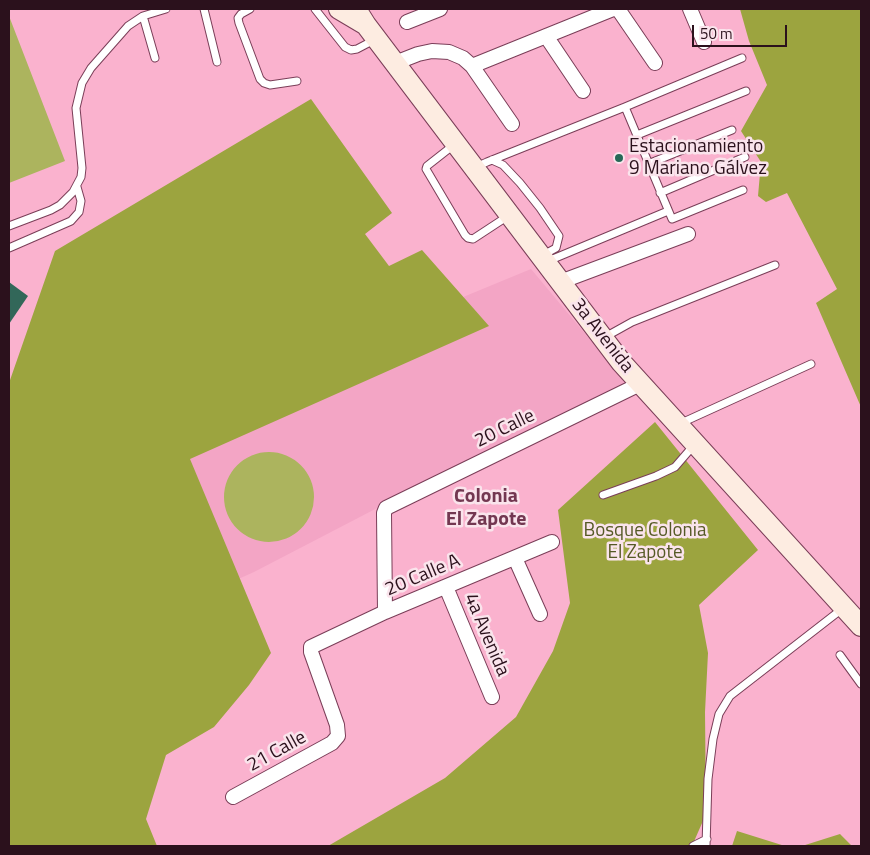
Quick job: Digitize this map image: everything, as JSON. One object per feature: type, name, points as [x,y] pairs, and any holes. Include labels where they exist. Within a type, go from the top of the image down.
[{"type":"street","name":"3a Avenida","points":[[339,9],[366,24],[456,143],[483,164],[510,215],[602,338],[640,384],[679,424],[861,626]]},
{"type":"street","points":[[407,22],[440,9]]},
{"type":"street","points":[[472,66],[613,9]]},
{"type":"street","points":[[618,9],[655,63]]},
{"type":"street","points":[[690,9],[704,42]]},
{"type":"street","points":[[546,36],[583,92]]},
{"type":"street","points":[[395,63],[418,54],[438,51],[449,52],[463,58],[472,66],[512,124]]},
{"type":"street","points":[[560,282],[688,234]]},
{"type":"street","name":"20 Calle","points":[[385,612],[384,513],[386,508],[640,384]]},
{"type":"street","name":"20 Calle A","points":[[338,736],[337,725],[311,652],[311,647],[385,612],[552,542]]},
{"type":"street","points":[[515,558],[540,614]]},
{"type":"street","name":"4a Avenida","points":[[446,587],[492,698]]},
{"type":"street","name":"21 Calle","points":[[233,798],[332,743],[338,736]]},
{"type":"lane","points":[[9,226],[60,205],[77,187],[82,168],[76,108],[82,83],[90,68],[120,33],[143,16],[166,9]]},
{"type":"lane","points":[[204,9],[217,62]]},
{"type":"lane","points":[[250,9],[238,18],[260,80],[270,85],[297,81]]},
{"type":"lane","points":[[315,9],[345,48],[351,50],[357,49],[366,24]]},
{"type":"lane","points":[[143,16],[155,58]]},
{"type":"lane","points":[[483,164],[742,58]]},
{"type":"lane","points":[[637,135],[746,91]]},
{"type":"lane","points":[[625,107],[672,219],[743,190]]},
{"type":"lane","points":[[648,164],[732,130]]},
{"type":"lane","points":[[456,143],[427,166],[426,169],[465,235],[468,238],[473,238],[510,215]]},
{"type":"lane","points":[[660,193],[745,157]]},
{"type":"lane","points":[[483,164],[504,165],[540,208],[559,236],[556,248],[543,260]]},
{"type":"lane","points":[[9,248],[71,221],[79,212],[81,201],[77,187]]},
{"type":"lane","points":[[543,260],[668,211]]},
{"type":"lane","points":[[602,338],[632,322],[775,265]]},
{"type":"lane","points":[[679,424],[811,364]]},
{"type":"lane","points":[[603,495],[656,476],[675,467],[696,443]]},
{"type":"lane","points":[[693,846],[706,843],[708,779],[713,739],[719,714],[730,696],[844,607]]},
{"type":"lane","points":[[840,655],[861,684]]},
{"type":"shaded area","points":[[531,269],[633,391],[383,505],[254,572],[124,630],[80,438],[250,385]]},
{"type":"green space","points":[[740,9],[861,9],[861,407],[816,303],[837,289],[787,193],[766,202],[758,196],[761,162],[741,131],[767,85],[749,41]]},
{"type":"green space","points":[[9,16],[65,161],[9,183]]},
{"type":"green space","points":[[311,99],[392,213],[365,234],[389,266],[422,250],[489,326],[190,459],[271,653],[249,685],[214,727],[166,755],[146,819],[157,846],[9,846],[9,383],[55,251]]},
{"type":"green space","name":"Bosque Colonia El Zapote","points":[[655,422],[758,550],[699,605],[708,653],[705,712],[706,814],[692,846],[328,846],[445,778],[516,717],[553,651],[570,603],[558,510]]},
{"type":"green space","points":[[269,452],[286,455],[301,465],[311,480],[314,497],[311,514],[301,529],[286,539],[269,542],[252,539],[237,529],[227,514],[224,497],[227,480],[237,465],[252,455]]},
{"type":"green space","points":[[737,831],[785,846],[732,846]]},
{"type":"green space","points":[[840,834],[852,846],[802,846]]},
{"type":"building","points":[[9,282],[28,296],[9,324]]},
{"type":"place","name":"Estacionamiento 9 Mariano Gálvez","points":[[619,158]]},
{"type":"district","name":"Colonia El Zapote","points":[[486,508]]}]
